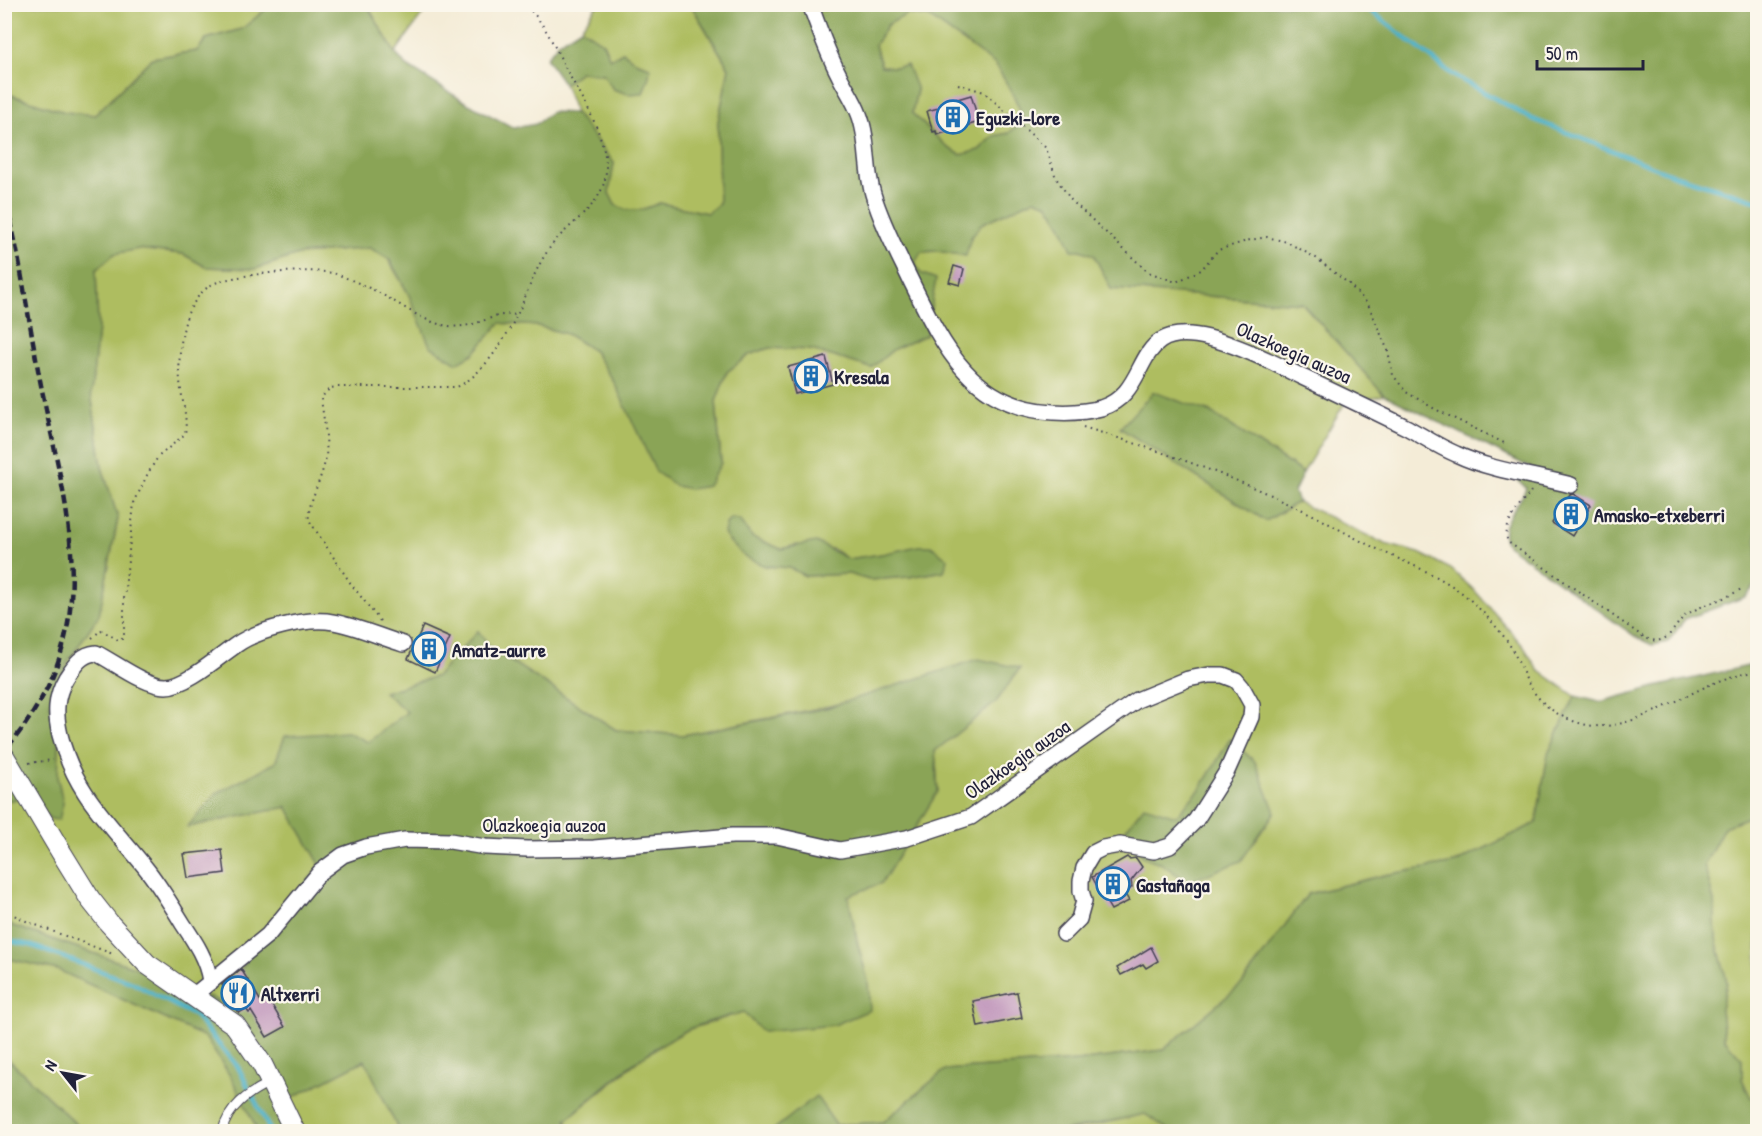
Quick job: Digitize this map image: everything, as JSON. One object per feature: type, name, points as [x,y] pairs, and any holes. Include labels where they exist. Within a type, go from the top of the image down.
[{"type":"street","name":"Olazkoegia auzoa","points":[[810,4],[824,46],[859,113],[868,173],[882,219],[942,341],[972,380],[985,390],[1015,406],[1031,411],[1070,413],[1101,408],[1113,403],[1125,393],[1150,350],[1159,341],[1172,335],[1207,338],[1260,356],[1457,455],[1497,469],[1571,485]]},
{"type":"street","points":[[210,981],[208,969],[197,944],[148,871],[92,805],[72,773],[62,744],[56,710],[60,688],[79,661],[96,653],[154,685],[169,686],[206,668],[238,643],[266,631],[298,623],[331,621],[403,644]]},
{"type":"street","name":"Olazkoegia auzoa","points":[[193,996],[268,935],[320,872],[343,855],[366,847],[405,840],[450,841],[485,847],[527,849],[594,848],[732,836],[777,836],[840,850],[908,838],[971,817],[1137,699],[1198,677],[1223,675],[1236,680],[1252,705],[1251,717],[1227,771],[1196,820],[1170,846],[1154,851],[1120,845],[1103,848],[1093,853],[1084,868],[1081,880],[1084,901],[1079,919],[1064,934]]},
{"type":"street","points":[[4,756],[90,898],[109,923],[147,964],[235,1025],[262,1064],[266,1085],[295,1131]]},
{"type":"lane","points":[[222,1131],[228,1115],[246,1095],[266,1085]]},
{"type":"path","points":[[384,638],[384,627],[351,584],[309,520],[309,508],[322,476],[326,456],[321,398],[330,388],[337,387],[457,387],[464,384],[480,371],[518,315],[549,248],[592,206],[604,183],[606,166],[603,150],[585,100],[539,22],[523,4]]},
{"type":"path","points":[[958,84],[984,92],[1046,148],[1056,178],[1071,200],[1148,272],[1176,282],[1201,270],[1218,250],[1267,237],[1287,242],[1316,258],[1349,284],[1368,304],[1384,342],[1393,375],[1406,392],[1504,443]]},
{"type":"path","points":[[79,661],[95,634],[101,630],[120,641],[124,637],[124,599],[134,503],[158,457],[184,434],[186,419],[180,380],[182,344],[188,314],[197,298],[208,286],[219,281],[240,277],[325,271],[356,282],[439,325],[463,327],[507,313],[518,315]]},
{"type":"path","points":[[1075,425],[1150,448],[1258,490],[1315,516],[1454,587],[1494,624],[1508,641],[1526,680],[1539,699],[1553,712],[1565,718],[1589,726],[1630,721],[1716,682],[1758,670]]},
{"type":"path","points":[[1534,476],[1531,490],[1508,525],[1506,536],[1508,542],[1645,638],[1653,641],[1661,640],[1668,635],[1679,620],[1689,613],[1741,589]]},
{"type":"path","points":[[18,779],[25,764],[53,760],[59,754],[62,744]]},
{"type":"path","points":[[4,910],[28,922],[114,954]]},
{"type":"green space","points":[[5,5],[271,5],[242,29],[206,39],[197,51],[152,58],[95,115],[65,112],[5,93]]},
{"type":"green space","points":[[271,5],[367,5],[395,53],[407,66],[465,102],[514,128],[536,124],[551,112],[575,113],[614,163],[609,193],[615,205],[626,210],[641,210],[660,203],[707,213],[719,204],[718,122],[729,68],[691,5],[1757,5],[1757,584],[1745,597],[1685,619],[1668,642],[1652,645],[1636,637],[1507,545],[1504,537],[1506,523],[1526,488],[1517,479],[1531,468],[1384,395],[1302,303],[1111,289],[1094,255],[1081,250],[1072,250],[1061,225],[1048,204],[1035,199],[981,224],[971,237],[966,256],[938,251],[921,252],[915,262],[920,273],[936,279],[926,335],[894,349],[871,368],[812,350],[769,348],[749,355],[727,372],[716,401],[721,463],[708,486],[690,489],[676,486],[656,472],[614,382],[594,351],[567,334],[538,326],[500,323],[473,354],[457,363],[430,346],[408,293],[389,259],[370,248],[301,254],[255,269],[206,267],[183,254],[138,249],[114,254],[96,270],[98,328],[91,394],[102,467],[118,518],[99,615],[68,661],[50,704],[59,741],[58,780],[63,803],[59,820],[51,819],[22,796],[13,800],[5,800],[4,93],[65,112],[95,115],[152,58],[197,51],[206,39],[242,29]],"holes":[[[907,14],[929,17],[996,65],[1024,119],[1009,133],[994,136],[979,150],[961,155],[948,148],[912,113],[917,90],[907,65],[881,66],[875,45],[887,25]]]},
{"type":"green space","points":[[367,5],[429,5],[395,53]]},
{"type":"green space","points":[[593,5],[691,5],[729,68],[718,122],[719,204],[707,213],[660,203],[641,210],[626,210],[615,205],[609,193],[614,163],[575,113],[564,84],[580,72],[603,74],[650,67],[638,63],[623,52],[610,59],[603,43],[581,28],[596,7]]},
{"type":"green space","points":[[907,14],[929,17],[996,65],[1024,119],[1009,133],[994,136],[979,150],[961,155],[948,148],[912,113],[917,90],[895,67],[881,66],[875,45],[887,25]]},
{"type":"green space","points":[[581,28],[603,43],[610,59],[623,52],[638,63],[650,67],[643,93],[628,94],[613,89],[603,74],[580,72],[564,84],[546,58],[559,42]]},
{"type":"green space","points":[[1035,199],[1048,204],[1081,250],[1094,255],[1111,289],[1302,303],[1384,395],[1344,404],[1303,473],[1210,412],[1266,521],[1298,502],[1385,544],[1419,553],[1451,569],[1476,592],[1524,647],[1538,670],[1575,696],[1548,754],[1536,823],[1455,863],[1385,875],[1308,894],[1242,984],[1163,1050],[1078,1061],[945,1070],[883,1122],[835,1125],[816,1097],[772,1131],[571,1131],[566,1120],[644,1056],[687,1030],[743,1012],[763,1032],[868,981],[848,896],[938,791],[935,751],[996,702],[1020,668],[683,735],[616,730],[492,649],[478,631],[437,676],[385,692],[562,728],[275,763],[217,793],[188,827],[287,807],[321,866],[261,934],[223,1003],[143,970],[13,926],[5,921],[4,800],[13,800],[22,796],[63,803],[58,780],[59,741],[50,704],[68,661],[99,615],[118,519],[102,467],[91,393],[98,328],[96,270],[114,254],[138,249],[183,254],[206,267],[255,269],[301,254],[370,248],[388,259],[408,293],[473,354],[500,323],[538,326],[567,334],[594,351],[614,382],[636,425],[721,463],[716,401],[727,372],[749,355],[769,348],[812,350],[871,368],[894,349],[926,335],[920,273],[915,262],[921,252],[938,251],[965,256],[971,237],[981,224]],"holes":[[[739,520],[752,537],[781,549],[796,545],[833,549],[848,559],[882,554],[944,571],[869,580],[849,574],[805,576],[790,568],[765,566]]]},
{"type":"green space","points":[[1153,392],[1210,412],[1303,473],[1294,492],[1298,502],[1266,521],[1120,428]]},
{"type":"green space","points":[[731,519],[739,520],[752,537],[781,549],[816,542],[848,559],[918,546],[931,546],[948,559],[944,571],[909,577],[869,580],[849,574],[805,576],[790,568],[765,566],[745,557],[724,533],[726,524]]},
{"type":"green space","points":[[478,631],[492,649],[616,730],[683,735],[826,708],[978,659],[1020,668],[996,702],[935,751],[938,791],[882,883],[848,896],[868,981],[870,1010],[834,1025],[763,1032],[743,1012],[692,1028],[653,1050],[594,1096],[566,1120],[571,1131],[399,1131],[365,1060],[289,1099],[304,1131],[258,1131],[231,1077],[205,1037],[58,970],[5,958],[4,921],[143,970],[223,1003],[261,934],[321,866],[287,807],[187,827],[217,793],[275,763],[285,736],[347,732],[368,742],[407,712],[384,692],[437,676]]},
{"type":"green space","points":[[1757,664],[1757,813],[1724,827],[1704,865],[1714,901],[1716,939],[1727,982],[1721,1009],[1724,1039],[1742,1059],[1742,1079],[1751,1098],[1757,1097],[1757,1131],[1172,1132],[1145,1114],[1059,1132],[772,1131],[816,1096],[836,1125],[883,1122],[945,1070],[1078,1061],[1163,1050],[1242,984],[1308,894],[1385,875],[1455,863],[1536,823],[1548,754],[1575,696],[1600,702]]},
{"type":"green space","points":[[1230,739],[1255,762],[1275,812],[1241,861],[1188,882],[1160,863],[1142,856],[1125,830],[1144,806],[1176,816],[1200,789]]},
{"type":"green space","points":[[1757,813],[1758,1097],[1751,1099],[1742,1079],[1742,1059],[1724,1039],[1721,1009],[1727,982],[1716,939],[1714,901],[1704,865],[1724,827]]},
{"type":"green space","points":[[5,958],[58,970],[205,1037],[231,1077],[258,1131],[92,1131],[78,1126],[8,1059],[5,1049]]},
{"type":"green space","points":[[5,1049],[8,1059],[78,1126],[92,1131],[5,1131]]},
{"type":"green space","points":[[365,1060],[399,1131],[304,1131],[289,1099]]},
{"type":"green space","points":[[1145,1114],[1172,1131],[1065,1132]]},
{"type":"building","name":"Eguzki-lore","points":[[971,95],[979,122],[937,135],[936,131],[933,132],[927,111]]},
{"type":"building","points":[[954,266],[964,269],[960,285],[949,282]]},
{"type":"building","name":"Kresala","points":[[826,357],[833,384],[795,394],[788,367]]},
{"type":"building","name":"Amasko-etxeberri","points":[[1573,494],[1591,505],[1572,536],[1552,523],[1570,495]]},
{"type":"building","name":"Amatz-aurre","points":[[423,626],[450,638],[435,672],[408,659]]},
{"type":"building","points":[[222,850],[225,873],[188,878],[184,854]]},
{"type":"building","name":"Gastañaga","points":[[1127,857],[1136,858],[1142,867],[1131,881],[1132,887],[1125,894],[1129,901],[1111,910],[1092,877]]},
{"type":"building","points":[[1151,947],[1158,961],[1146,968],[1143,964],[1121,975],[1117,968]]},
{"type":"building","points":[[241,969],[260,1000],[267,997],[285,1027],[267,1037],[251,1011],[249,1013],[246,1009],[239,1013],[222,985]]},
{"type":"building","points":[[1017,992],[1022,1018],[978,1027],[973,1001]]},
{"type":"waterway","points":[[1362,4],[1453,75],[1530,118],[1674,175],[1758,201]]},
{"type":"waterway","name":"Altxerri","points":[[4,940],[30,945],[133,983],[195,1016],[238,1067],[271,1132]]},
{"type":"railway","points":[[4,193],[64,497],[70,536],[72,575],[69,614],[61,652],[37,706],[22,729],[4,750]]},
{"type":"place","name":"Eguzki-lore","points":[[953,117]]},
{"type":"place","name":"Kresala","points":[[811,376]]},
{"type":"place","name":"Amasko-etxeberri","points":[[1571,514]]},
{"type":"place","name":"Amatz-aurre","points":[[429,649]]},
{"type":"place","name":"Gastañaga","points":[[1113,884]]},
{"type":"place","name":"Altxerri","points":[[238,993]]}]
